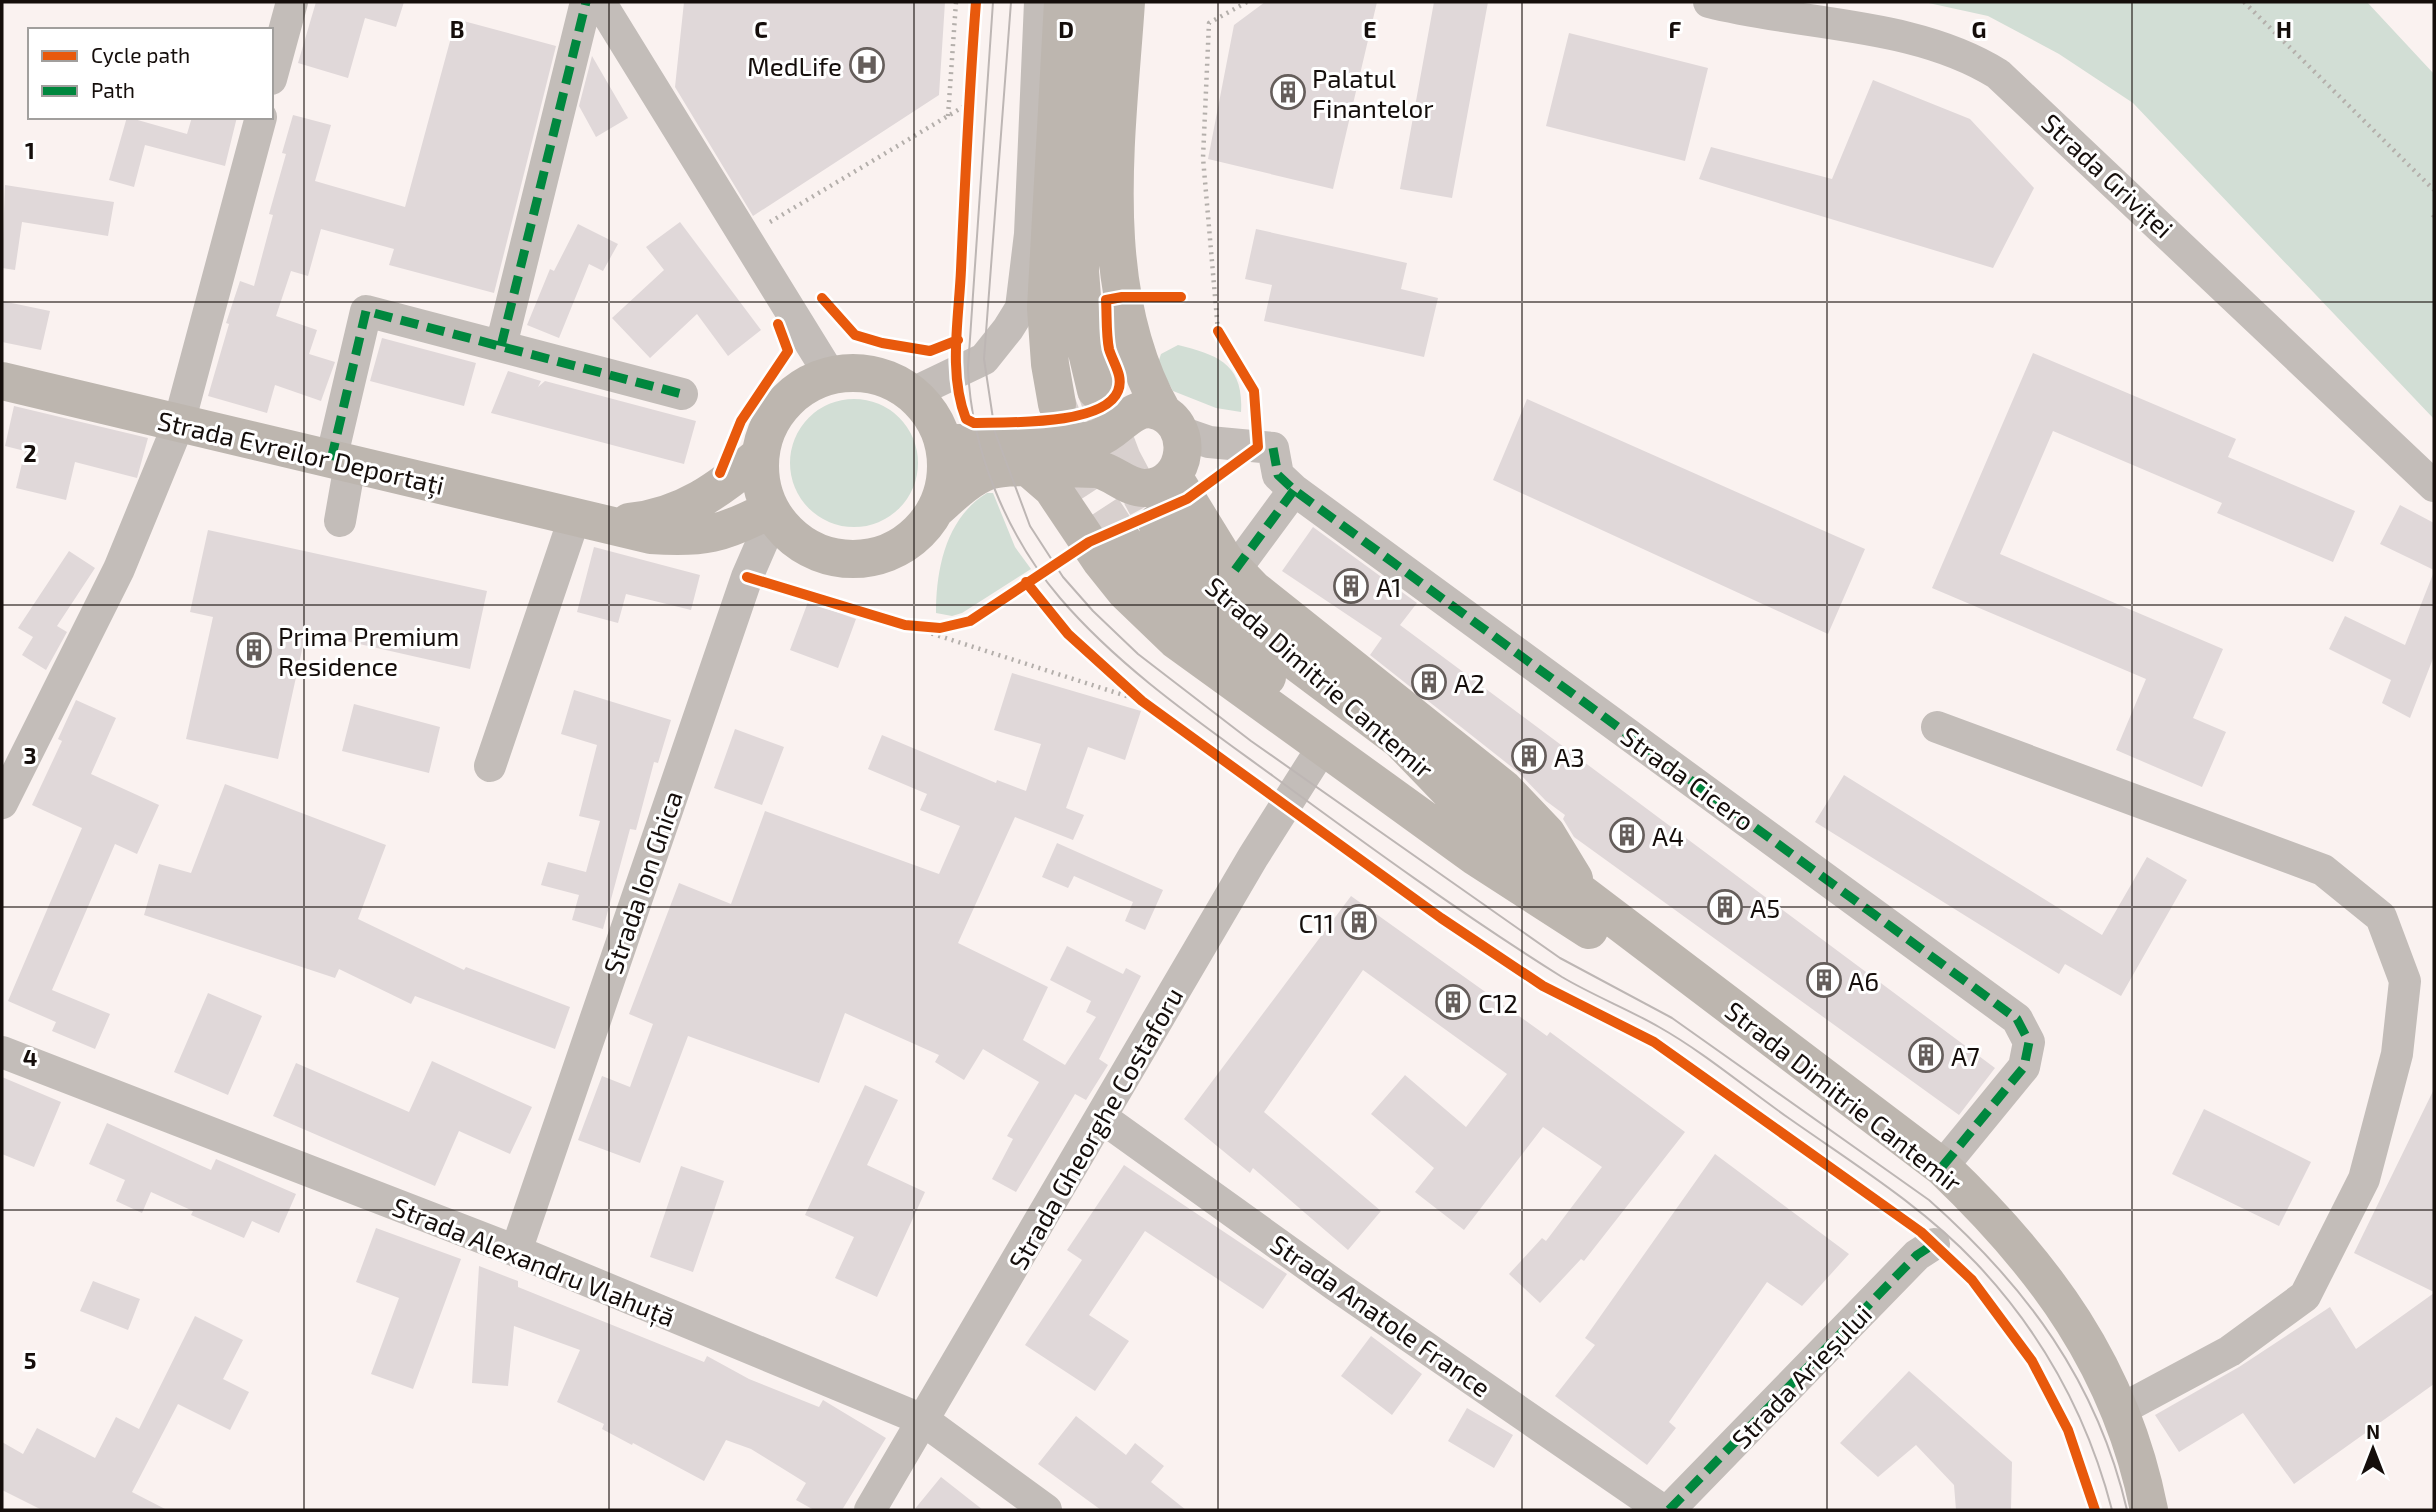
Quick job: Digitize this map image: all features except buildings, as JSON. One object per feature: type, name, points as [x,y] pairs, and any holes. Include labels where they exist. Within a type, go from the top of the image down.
[{"type":"main road","points":[[1057,404],[1050,364],[1046,308],[1063,2]]},
{"type":"main road","points":[[1096,390],[1086,348],[1080,271],[1097,2]]},
{"type":"main road","points":[[1126,2],[1117,136],[1116,239],[1129,334],[1143,378],[1174,446],[1202,525],[1235,570],[1270,605],[1504,789],[1546,833],[1588,902]]},
{"type":"main road","points":[[935,510],[943,478],[943,442],[934,419],[913,393],[873,375],[830,375],[809,384],[788,399],[769,425],[760,455],[762,495],[772,513],[788,533],[806,547],[850,559],[873,557],[895,549],[918,533],[935,510],[964,485],[989,471],[1097,469],[1111,472],[1128,484],[1145,489],[1164,483],[1174,446]]},
{"type":"main road","name":"Strada Evreilor Deportaţi","points":[[2,381],[587,522],[651,535],[698,537],[730,530],[772,513]]},
{"type":"main road","points":[[943,442],[998,444],[1085,441],[1101,437],[1142,409],[1174,446]]},
{"type":"main road","name":"Strada Evreilor Deportaţi","points":[[587,522],[669,514],[698,502],[722,487],[760,455]]},
{"type":"main road","points":[[1030,469],[1052,488],[1101,561],[1148,614],[1206,663],[1476,857],[1580,925],[1628,950],[1681,970]]},
{"type":"main road","name":"Strada Dimitrie Cantemir","points":[[1157,523],[1190,563],[1280,650],[1400,740],[1457,799],[1588,902],[1942,1167],[1990,1213],[2028,1258],[2083,1337],[2120,1410],[2149,1510]]},
{"type":"main road","name":"Strada Dimitrie Cantemir","points":[[1124,542],[1205,627],[1249,663],[1369,752],[1457,799]]},
{"type":"street","points":[[273,72],[292,2]]},
{"type":"street","points":[[501,346],[586,2]]},
{"type":"street","points":[[600,2],[830,375]]},
{"type":"street","points":[[913,393],[984,359],[1009,330],[1021,308],[1030,234],[1040,2]]},
{"type":"street","name":"Strada Griviței","points":[[1709,2],[1748,12],[1920,40],[1953,49],[1998,74],[2434,486]]},
{"type":"street","points":[[2,803],[119,569],[179,423],[260,119]]},
{"type":"street","points":[[340,520],[341,462],[366,311],[682,394]]},
{"type":"street","points":[[1174,446],[1273,449],[1278,475],[1294,490],[1235,570]]},
{"type":"street","name":"Strada Cicero","points":[[1294,490],[2017,1019],[2029,1042],[2024,1067],[1942,1167]]},
{"type":"street","name":"Strada Ion Ghica","points":[[516,1251],[747,577],[772,513]]},
{"type":"street","points":[[490,766],[587,522]]},
{"type":"street","points":[[1937,727],[2323,870],[2381,917],[2405,981],[2397,1054],[2364,1179],[2305,1296],[2230,1351],[2120,1410]]},
{"type":"street","name":"Strada Gheorghe Costaforu","points":[[870,1510],[1253,857],[1322,748]]},
{"type":"street","name":"Strada Alexandru Vlahuță","points":[[2,1052],[516,1251],[923,1420],[1046,1510]]},
{"type":"street","name":"Strada Anatole France","points":[[1101,1117],[1346,1293],[1662,1510]]},
{"type":"street","name":"Strada Arieșului","points":[[1670,1510],[1917,1255],[1934,1244]]},
{"type":"path","points":[[948,117],[956,2]]},
{"type":"path","points":[[1221,336],[1203,158],[1209,23],[1247,2]]},
{"type":"path","points":[[2245,2],[2434,190]]},
{"type":"path","points":[[967,118],[969,92]]},
{"type":"path","points":[[743,237],[968,104]]},
{"type":"path","points":[[892,621],[1147,704]]},
{"type":"path","points":[[905,625],[940,628],[950,626]]},
{"type":"path","points":[[1117,680],[1147,704]]},
{"type":"shaded area","points":[[1924,2],[2367,2],[2434,74],[2434,419],[2133,103],[2059,54],[1988,16]]},
{"type":"shaded area","points":[[1178,345],[1205,353],[1226,364],[1238,383],[1241,412],[1216,408],[1173,391],[1158,363],[1161,354]]},
{"type":"shaded area","points":[[854,399],[878,404],[899,418],[913,439],[918,463],[913,487],[899,508],[878,522],[854,527],[830,522],[809,508],[795,487],[790,463],[795,439],[809,418],[830,404]]},
{"type":"shaded area","points":[[987,493],[993,493],[1015,547],[1031,569],[962,613],[952,616],[936,613],[938,579],[946,546],[962,516]]},
{"type":"tunnel","points":[[1096,390],[1122,459],[1147,506]]},
{"type":"tunnel","points":[[1057,404],[1090,490],[1124,542]]},
{"type":"tram line","points":[[993,2],[968,368],[976,430],[984,460],[1008,520],[1041,574],[1083,624],[1134,671],[1344,828],[1562,977],[1647,1020],[1693,1048],[1887,1186],[1955,1242],[2000,1290],[2042,1347],[2076,1409],[2090,1442],[2112,1510]]},
{"type":"tram line","points":[[1011,2],[984,359],[995,432],[1030,526],[1063,577],[1093,611],[1138,654],[1251,741],[1560,958],[1672,1018],[1929,1200],[1997,1267],[2053,1339],[2077,1378],[2097,1419],[2114,1463],[2127,1510]]},
{"type":"marked path","points":[[501,346],[586,2]]},
{"type":"marked path","points":[[331,460],[366,311],[682,394]]},
{"type":"marked path","points":[[1273,448],[1278,475],[1294,490],[2017,1019],[2029,1042],[2024,1067],[1942,1167]]},
{"type":"marked path","points":[[1235,570],[1294,490]]},
{"type":"marked path","points":[[1669,1510],[1917,1255],[1934,1244]]},
{"type":"cycle path","points":[[976,2],[956,345],[957,383],[966,419],[974,423],[1030,422],[1094,411],[1109,402],[1120,385],[1109,349],[1106,300],[1122,297],[1181,297]]},
{"type":"cycle path","points":[[822,298],[855,335],[882,343],[930,351],[958,340]]},
{"type":"cycle path","points":[[720,473],[741,421],[788,351],[778,324]]},
{"type":"cycle path","points":[[747,577],[905,625],[940,628],[970,621],[1089,542],[1187,499],[1258,447],[1254,391],[1218,331]]},
{"type":"cycle path","points":[[1026,582],[1068,634],[1142,701],[1285,805],[1441,918],[1543,986],[1654,1042],[1921,1232],[1972,1280],[2032,1361],[2068,1430],[2095,1510]]},
{"type":"place","name":"MedLife","points":[[867,65]]},
{"type":"place","name":"Palatul Finantelor","points":[[1288,92]]},
{"type":"place","name":"A1","points":[[1351,586]]},
{"type":"place","name":"Prima Premium Residence","points":[[254,650]]},
{"type":"place","name":"A2","points":[[1429,682]]},
{"type":"place","name":"A3","points":[[1529,756]]},
{"type":"place","name":"A4","points":[[1627,835]]},
{"type":"place","name":"A5","points":[[1725,907]]},
{"type":"place","name":"C11","points":[[1359,922]]},
{"type":"place","name":"A6","points":[[1824,980]]},
{"type":"place","name":"C12","points":[[1453,1002]]},
{"type":"place","name":"A7","points":[[1926,1055]]}]
